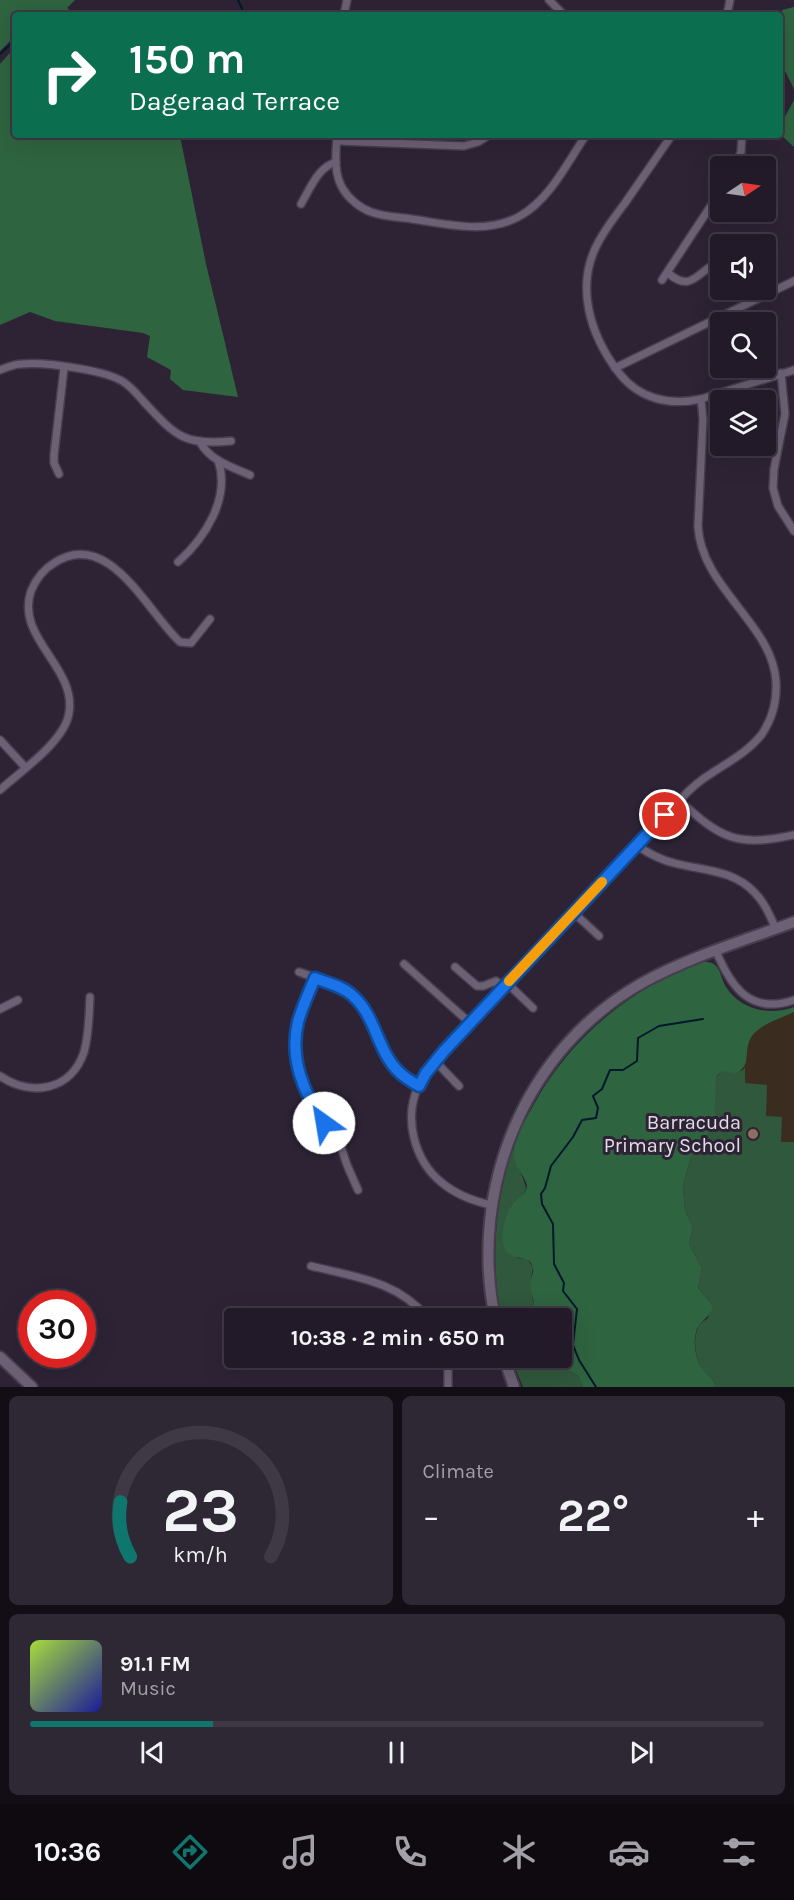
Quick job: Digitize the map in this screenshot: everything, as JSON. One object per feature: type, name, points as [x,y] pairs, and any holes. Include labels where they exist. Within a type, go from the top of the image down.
[{"type":"street","points":[[549,0],[561,12]]},
{"type":"street","points":[[484,138],[464,146],[337,138],[337,175],[344,190],[355,203],[371,212],[469,227],[487,226],[516,218],[540,201],[584,138]]},
{"type":"street","points":[[670,138],[599,241],[587,272],[588,310],[599,339],[623,378],[636,390],[655,399],[677,402],[701,399],[794,370]]},
{"type":"street","points":[[739,156],[742,138]]},
{"type":"street","points":[[301,204],[322,170],[336,162]]},
{"type":"street","points":[[662,280],[710,208]]},
{"type":"street","points":[[668,273],[680,282],[686,283],[710,267]]},
{"type":"street","points":[[615,368],[794,281]]},
{"type":"street","points":[[0,370],[22,364],[101,373],[117,378],[133,390],[170,429],[185,438],[200,442],[231,441]]},
{"type":"street","points":[[59,474],[54,463],[54,455],[64,368]]},
{"type":"street","points":[[781,373],[785,414],[774,470],[773,488],[778,506],[794,531]]},
{"type":"street","points":[[491,1205],[451,1190],[440,1182],[426,1166],[416,1144],[412,1124],[413,1107],[419,1086],[435,1061],[574,914],[636,844],[693,786],[737,757],[755,742],[768,724],[776,693],[775,672],[770,655],[714,575],[700,542],[698,526],[703,419],[701,399]]},
{"type":"street","points":[[200,442],[206,451],[218,460],[250,475]]},
{"type":"street","points":[[178,562],[191,549],[215,512],[221,480],[218,460]]},
{"type":"street","points":[[0,790],[52,745],[60,736],[70,712],[66,683],[34,630],[30,619],[31,592],[38,578],[51,565],[59,559],[75,555],[93,556],[104,560],[118,569],[180,642],[191,643],[210,620]]},
{"type":"street","points":[[0,740],[25,768]]},
{"type":"street","points":[[679,800],[712,828],[738,839],[762,841],[794,835]]},
{"type":"street","points":[[636,844],[650,854],[671,862],[736,878],[751,889],[763,903],[776,929]]},
{"type":"street","points":[[574,914],[599,936]]},
{"type":"street","points":[[494,1308],[487,1246],[491,1205],[498,1174],[516,1121],[540,1079],[568,1043],[605,1008],[640,984],[669,969],[794,922]]},
{"type":"street","points":[[716,951],[729,978],[744,995],[753,1000],[772,1004],[794,1000]]},
{"type":"street","points":[[404,964],[470,1023]]},
{"type":"street","points":[[455,967],[477,986],[496,981],[505,985],[533,1008]]},
{"type":"street","points":[[299,972],[352,994],[368,1017],[392,1064],[400,1074],[419,1086]]},
{"type":"street","points":[[315,978],[297,1030],[298,1070],[316,1112],[325,1123],[333,1123],[358,1190]]},
{"type":"street","points":[[0,1076],[16,1085],[34,1089],[55,1085],[70,1074],[81,1060],[85,1050],[90,997]]},
{"type":"street","points":[[0,1009],[18,1000]]},
{"type":"street","points":[[435,1061],[459,1086]]},
{"type":"street","points":[[311,1266],[389,1287],[419,1308]]},
{"type":"street","points":[[0,1357],[32,1387]]},
{"type":"street","points":[[448,1368],[448,1387]]},
{"type":"street","points":[[507,1368],[514,1387]]},
{"type":"shaded area","points":[[794,1008],[794,1226],[709,1043]]},
{"type":"green space","points":[[0,0],[75,0],[67,8],[72,12],[12,12],[12,39],[0,51]]},
{"type":"green space","points":[[794,7],[794,89],[783,67],[782,10]]},
{"type":"green space","points":[[12,50],[12,138],[180,138],[206,264],[238,397],[183,390],[170,379],[171,370],[147,357],[150,336],[143,333],[55,321],[30,312],[0,325],[0,64]]},
{"type":"green space","points":[[794,100],[794,147],[783,137],[783,120]]},
{"type":"green space","points":[[703,962],[710,963],[715,965],[732,995],[748,1006],[766,1011],[794,1007],[794,1012],[766,1025],[752,1036],[746,1062],[741,1070],[736,1073],[724,1071],[716,1077],[714,1131],[709,1133],[692,1154],[683,1185],[685,1211],[693,1227],[689,1244],[702,1268],[698,1288],[713,1309],[696,1331],[696,1354],[704,1371],[716,1387],[583,1387],[578,1376],[563,1368],[572,1368],[572,1308],[532,1308],[534,1304],[530,1287],[532,1265],[526,1259],[508,1253],[503,1242],[503,1227],[508,1212],[527,1186],[514,1159],[515,1143],[524,1121],[548,1082],[584,1038],[604,1018],[627,1001],[676,973]]},
{"type":"green space","points":[[745,1067],[745,1083],[767,1085],[766,1116],[782,1117],[781,1142],[794,1142],[794,1387],[716,1387],[700,1365],[696,1352],[696,1332],[699,1325],[708,1318],[710,1302],[698,1288],[702,1268],[689,1244],[693,1227],[685,1211],[683,1185],[692,1154],[709,1133],[716,1077],[723,1071],[728,1070],[733,1073]]},
{"type":"green space","points":[[513,1148],[526,1189],[513,1203],[509,1222],[517,1258],[527,1259],[533,1267],[530,1287],[534,1304],[532,1308],[500,1308],[496,1275],[496,1233]]},
{"type":"green space","points":[[515,1368],[563,1368],[578,1376],[583,1387],[523,1387]]},
{"type":"waterway","points":[[238,0],[244,12]]},
{"type":"waterway","points":[[0,54],[12,43]]},
{"type":"waterway","points":[[596,1387],[579,1360],[573,1345],[577,1309],[563,1291],[564,1283],[554,1264],[553,1224],[542,1204],[541,1194],[551,1166],[573,1137],[582,1120],[596,1118],[598,1108],[593,1096],[602,1089],[610,1070],[623,1070],[637,1061],[638,1038],[659,1026],[703,1019]]},
{"type":"slow traffic","points":[[509,981],[602,882]]},
{"type":"place","name":"Barracuda Primary School","points":[[753,1134]]},
{"type":"route","points":[[324,1123],[306,1093],[296,1058],[299,1021],[315,978],[352,994],[360,1003],[392,1064],[400,1074],[419,1086],[426,1073],[444,1051],[665,815]]}]
